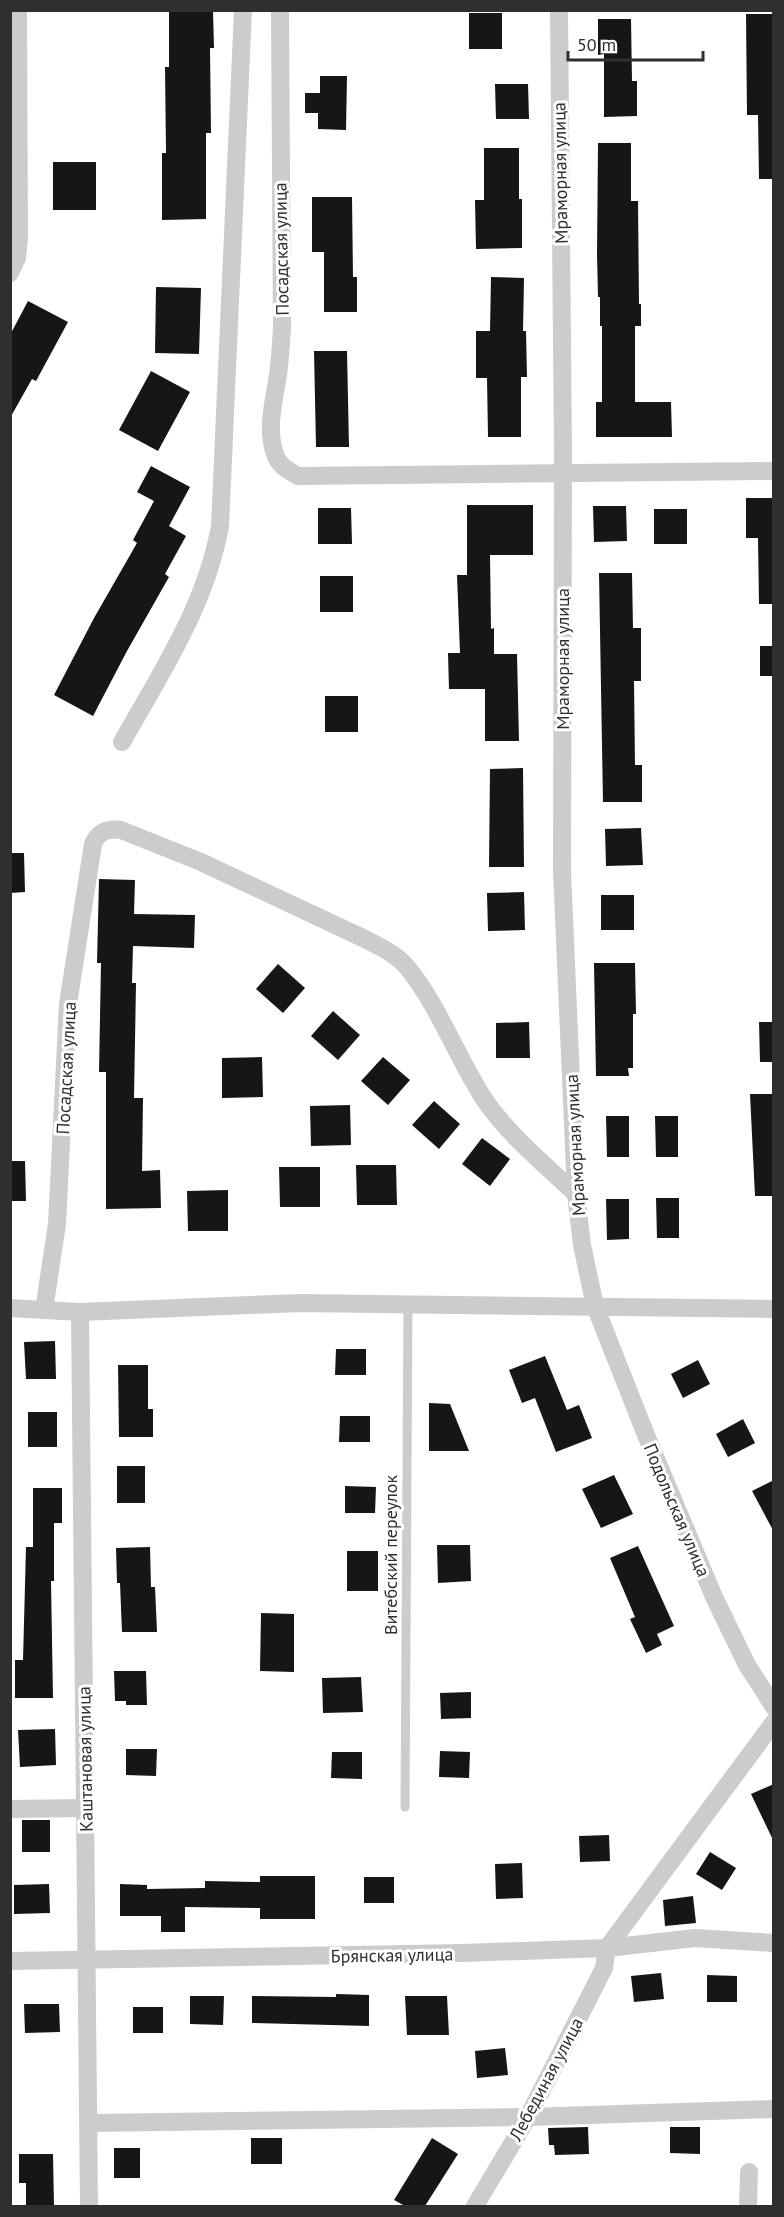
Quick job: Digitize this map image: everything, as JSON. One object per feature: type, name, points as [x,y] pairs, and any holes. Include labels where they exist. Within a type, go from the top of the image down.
[{"type":"street","points":[[10,273],[17,258],[19,239],[18,10]]},
{"type":"street","points":[[122,742],[177,647],[199,598],[216,548],[220,526],[243,10]]},
{"type":"street","name":"Посадская улица","points":[[279,10],[282,329],[279,372],[272,414],[271,438],[275,456],[283,468],[298,476],[562,474]]},
{"type":"street","name":"Мраморная улица","points":[[559,10],[562,871],[576,1194],[582,1245],[595,1306]]},
{"type":"street","points":[[562,474],[774,471]]},
{"type":"street","name":"Посадская улица","points":[[44,1310],[57,1224],[68,1004],[93,844],[97,836],[112,828],[201,862],[365,939],[406,966],[424,992],[465,1068],[488,1104],[525,1148],[576,1194]]},
{"type":"street","points":[[10,1308],[80,1312],[300,1303],[774,1309]]},
{"type":"street","name":"Подольская улица","points":[[595,1306],[714,1597],[747,1665],[774,1707]]},
{"type":"street","name":"Каштановая улица","points":[[80,1312],[89,2206]]},
{"type":"street","points":[[606,1948],[774,1722]]},
{"type":"street","points":[[10,1809],[86,1808]]},
{"type":"street","name":"Брянская улица","points":[[10,1961],[463,1953],[606,1948],[695,1938],[774,1943]]},
{"type":"street","name":"Лебединая улица","points":[[475,2206],[528,2117],[604,1968],[606,1948]]},
{"type":"street","points":[[89,2124],[528,2117],[774,2109]]},
{"type":"street","points":[[748,2206],[749,2172]]},
{"type":"lane","name":"Витебский переулок","points":[[405,1807],[408,1304]]},
{"type":"building","points":[[169,10],[213,10],[214,48],[210,48],[211,133],[206,133],[206,219],[162,220],[162,153],[166,153],[165,67],[169,67]]},
{"type":"building","points":[[469,13],[502,13],[502,49],[469,49]]},
{"type":"building","points":[[746,14],[774,14],[774,179],[759,179],[758,115],[747,115]]},
{"type":"building","points":[[598,19],[631,19],[632,81],[637,81],[637,116],[604,117],[604,54],[598,55]]},
{"type":"building","points":[[320,76],[347,76],[346,130],[318,129],[318,113],[305,113],[305,93],[320,93]]},
{"type":"building","points":[[495,84],[528,84],[529,119],[496,119]]},
{"type":"building","points":[[598,143],[631,143],[631,201],[638,201],[639,304],[641,304],[641,326],[635,326],[635,402],[671,402],[672,437],[596,437],[596,402],[602,402],[602,326],[600,326],[597,254]]},
{"type":"building","points":[[484,148],[519,148],[522,248],[476,249],[475,200],[484,200]]},
{"type":"building","points":[[53,162],[96,162],[96,210],[53,210]]},
{"type":"building","points":[[312,197],[352,197],[353,277],[357,277],[357,312],[324,312],[324,252],[312,252]]},
{"type":"building","points":[[491,277],[524,278],[523,331],[526,331],[527,377],[521,377],[521,437],[488,437],[487,378],[476,378],[476,331],[490,331]]},
{"type":"building","points":[[156,287],[201,288],[199,354],[155,353]]},
{"type":"building","points":[[28,301],[68,322],[36,381],[32,379],[10,418],[10,335]]},
{"type":"building","points":[[314,351],[347,351],[349,447],[316,447]]},
{"type":"building","points":[[151,371],[190,392],[158,451],[119,430]]},
{"type":"building","points":[[151,466],[190,487],[169,526],[186,536],[165,574],[169,577],[93,716],[54,695],[137,543],[133,540],[154,501],[137,492]]},
{"type":"building","points":[[746,498],[774,498],[774,604],[759,604],[758,538],[746,538]]},
{"type":"building","points":[[467,505],[533,505],[533,555],[490,555],[491,629],[494,628],[494,654],[517,654],[519,741],[485,741],[485,689],[449,689],[448,653],[460,653],[457,575],[467,575]]},
{"type":"building","points":[[593,506],[626,506],[627,541],[594,542]]},
{"type":"building","points":[[318,508],[351,508],[352,544],[318,544]]},
{"type":"building","points":[[654,509],[687,509],[687,544],[654,544]]},
{"type":"building","points":[[599,573],[632,573],[633,628],[641,628],[641,681],[634,681],[635,765],[642,765],[642,802],[603,802]]},
{"type":"building","points":[[320,576],[353,576],[353,612],[320,612]]},
{"type":"building","points":[[760,646],[774,646],[774,676],[760,676]]},
{"type":"building","points":[[325,696],[358,696],[358,732],[325,732]]},
{"type":"building","points":[[523,768],[524,867],[489,867],[490,769]]},
{"type":"building","points":[[641,828],[643,865],[606,866],[605,829]]},
{"type":"building","points":[[10,853],[24,853],[25,892],[10,893]]},
{"type":"building","points":[[99,879],[135,880],[134,914],[195,915],[194,948],[133,946],[132,983],[136,983],[134,1098],[143,1098],[142,1171],[160,1170],[161,1208],[106,1209],[106,1072],[99,1072],[101,963],[97,963]]},
{"type":"building","points":[[524,892],[525,930],[488,931],[487,893]]},
{"type":"building","points":[[601,895],[634,895],[634,930],[601,930]]},
{"type":"building","points":[[594,963],[635,963],[636,1014],[633,1014],[633,1068],[628,1068],[629,1076],[596,1076]]},
{"type":"building","points":[[278,964],[305,988],[283,1013],[256,989]]},
{"type":"building","points":[[333,1011],[360,1035],[338,1060],[311,1036]]},
{"type":"building","points":[[529,1022],[530,1058],[496,1058],[496,1023]]},
{"type":"building","points":[[759,1022],[774,1022],[774,1062],[760,1062]]},
{"type":"building","points":[[262,1057],[263,1097],[222,1098],[222,1058]]},
{"type":"building","points":[[383,1057],[410,1080],[388,1105],[361,1081]]},
{"type":"building","points":[[750,1094],[774,1094],[774,1196],[755,1196]]},
{"type":"building","points":[[434,1101],[460,1124],[439,1149],[412,1125]]},
{"type":"building","points":[[350,1105],[351,1145],[311,1146],[310,1106]]},
{"type":"building","points":[[606,1116],[629,1116],[629,1157],[607,1157]]},
{"type":"building","points":[[655,1116],[678,1116],[678,1157],[656,1157]]},
{"type":"building","points":[[482,1138],[510,1159],[490,1186],[462,1164]]},
{"type":"building","points":[[10,1161],[25,1161],[26,1201],[10,1201]]},
{"type":"building","points":[[356,1165],[396,1165],[397,1205],[357,1205]]},
{"type":"building","points":[[279,1167],[320,1167],[320,1207],[280,1207]]},
{"type":"building","points":[[228,1190],[228,1231],[188,1231],[187,1191]]},
{"type":"building","points":[[656,1198],[679,1198],[679,1238],[657,1238]]},
{"type":"building","points":[[606,1199],[629,1199],[629,1239],[607,1240]]},
{"type":"building","points":[[55,1341],[56,1379],[26,1379],[24,1342]]},
{"type":"building","points":[[336,1349],[366,1349],[366,1375],[335,1375]]},
{"type":"building","points":[[545,1356],[567,1410],[579,1405],[592,1438],[556,1452],[535,1398],[522,1403],[509,1370]]},
{"type":"building","points":[[698,1360],[710,1384],[683,1398],[671,1374]]},
{"type":"building","points":[[118,1365],[148,1365],[148,1409],[153,1409],[153,1437],[119,1437]]},
{"type":"building","points":[[429,1403],[450,1404],[469,1451],[429,1451]]},
{"type":"building","points":[[28,1412],[57,1412],[57,1447],[28,1447]]},
{"type":"building","points":[[340,1416],[370,1416],[370,1442],[339,1442]]},
{"type":"building","points":[[743,1419],[755,1443],[728,1457],[716,1434]]},
{"type":"building","points":[[117,1466],[145,1466],[145,1503],[117,1503]]},
{"type":"building","points":[[614,1475],[633,1514],[601,1528],[582,1489]]},
{"type":"building","points":[[774,1480],[774,1532],[752,1491]]},
{"type":"building","points":[[345,1486],[376,1487],[375,1513],[345,1513]]},
{"type":"building","points":[[33,1488],[62,1488],[62,1523],[54,1523],[54,1581],[51,1581],[53,1698],[15,1698],[15,1660],[23,1660],[26,1547],[33,1547]]},
{"type":"building","points":[[437,1545],[470,1545],[471,1581],[438,1583]]},
{"type":"building","points":[[638,1546],[674,1626],[657,1634],[662,1645],[646,1653],[630,1619],[635,1617],[610,1558]]},
{"type":"building","points":[[150,1547],[151,1587],[155,1587],[157,1632],[122,1632],[116,1548]]},
{"type":"building","points":[[347,1551],[378,1551],[378,1591],[347,1591]]},
{"type":"building","points":[[261,1613],[294,1614],[294,1672],[260,1671]]},
{"type":"building","points":[[114,1671],[146,1671],[147,1705],[126,1705],[126,1701],[115,1701]]},
{"type":"building","points":[[361,1677],[363,1712],[323,1713],[322,1678]]},
{"type":"building","points":[[471,1692],[471,1718],[441,1719],[440,1693]]},
{"type":"building","points":[[55,1729],[56,1765],[20,1767],[18,1730]]},
{"type":"building","points":[[126,1749],[157,1749],[156,1776],[126,1775]]},
{"type":"building","points":[[440,1751],[470,1752],[469,1778],[439,1777]]},
{"type":"building","points":[[332,1752],[362,1752],[362,1779],[331,1778]]},
{"type":"building","points":[[774,1784],[774,1842],[751,1794]]},
{"type":"building","points":[[22,1820],[50,1820],[50,1852],[22,1852]]},
{"type":"building","points":[[609,1835],[610,1861],[580,1862],[579,1836]]},
{"type":"building","points":[[710,1852],[736,1868],[722,1890],[696,1874]]},
{"type":"building","points":[[522,1863],[523,1898],[496,1899],[495,1864]]},
{"type":"building","points":[[260,1876],[315,1876],[315,1919],[260,1919],[260,1908],[185,1907],[185,1932],[161,1932],[161,1916],[120,1916],[120,1884],[147,1885],[147,1889],[205,1888],[205,1881],[260,1882]]},
{"type":"building","points":[[364,1877],[394,1877],[394,1903],[364,1903]]},
{"type":"building","points":[[49,1884],[50,1913],[14,1914],[14,1885]]},
{"type":"building","points":[[693,1896],[696,1923],[665,1926],[663,1900]]},
{"type":"building","points":[[661,1973],[664,1999],[634,2002],[631,1976]]},
{"type":"building","points":[[707,1975],[737,1976],[737,2002],[707,2002]]},
{"type":"building","points":[[336,1994],[369,1995],[369,2026],[252,2023],[252,1996],[336,1997]]},
{"type":"building","points":[[190,1996],[224,1996],[223,2025],[190,2024]]},
{"type":"building","points":[[405,1996],[447,1996],[449,2035],[407,2035]]},
{"type":"building","points":[[24,2004],[59,2004],[60,2032],[25,2033]]},
{"type":"building","points":[[133,2007],[163,2007],[163,2033],[133,2033]]},
{"type":"building","points":[[505,2048],[508,2075],[477,2078],[475,2051]]},
{"type":"building","points":[[588,2127],[589,2154],[555,2155],[554,2145],[549,2145],[548,2128]]},
{"type":"building","points":[[670,2127],[700,2127],[700,2154],[670,2153]]},
{"type":"building","points":[[251,2138],[282,2138],[282,2164],[251,2164]]},
{"type":"building","points":[[432,2138],[458,2154],[425,2206],[405,2206],[394,2200]]},
{"type":"building","points":[[114,2148],[140,2148],[140,2178],[114,2178]]},
{"type":"building","points":[[19,2154],[53,2154],[54,2206],[26,2206],[26,2183],[19,2183]]}]
